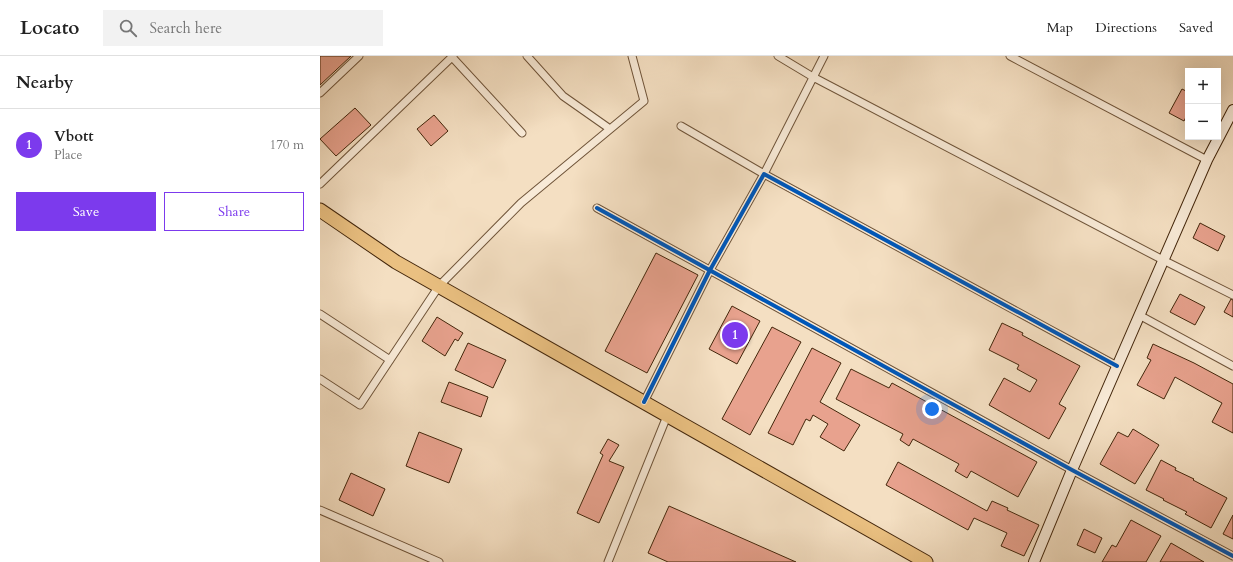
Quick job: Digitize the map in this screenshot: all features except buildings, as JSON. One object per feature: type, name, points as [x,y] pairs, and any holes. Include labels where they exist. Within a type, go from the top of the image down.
[{"type":"highway","points":[[320,210],[396,262],[926,562]]},
{"type":"street","points":[[320,93],[359,56]]},
{"type":"street","points":[[527,56],[563,96],[610,130]]},
{"type":"street","points":[[320,379],[360,405],[439,286],[521,203],[644,101],[632,56]]},
{"type":"street","points":[[778,56],[813,77],[1233,295]]},
{"type":"street","points":[[644,402],[710,270],[764,174],[824,56]]},
{"type":"street","points":[[1010,56],[1207,160]]},
{"type":"street","points":[[320,184],[453,57],[522,133]]},
{"type":"street","points":[[1034,562],[1072,470],[1207,160],[1233,110]]},
{"type":"street","points":[[681,126],[764,174],[1117,366]]},
{"type":"street","points":[[597,208],[1072,470],[1233,556]]},
{"type":"street","points":[[320,314],[390,360]]},
{"type":"street","points":[[1139,315],[1233,366]]},
{"type":"street","points":[[608,562],[667,416]]},
{"type":"street","points":[[320,510],[439,562]]},
{"type":"cycle path","points":[[644,402],[710,270],[764,174],[1117,366]]},
{"type":"cycle path","points":[[597,208],[1072,470],[1233,556]]},
{"type":"place","name":"Vbott","points":[[735,335]]}]
